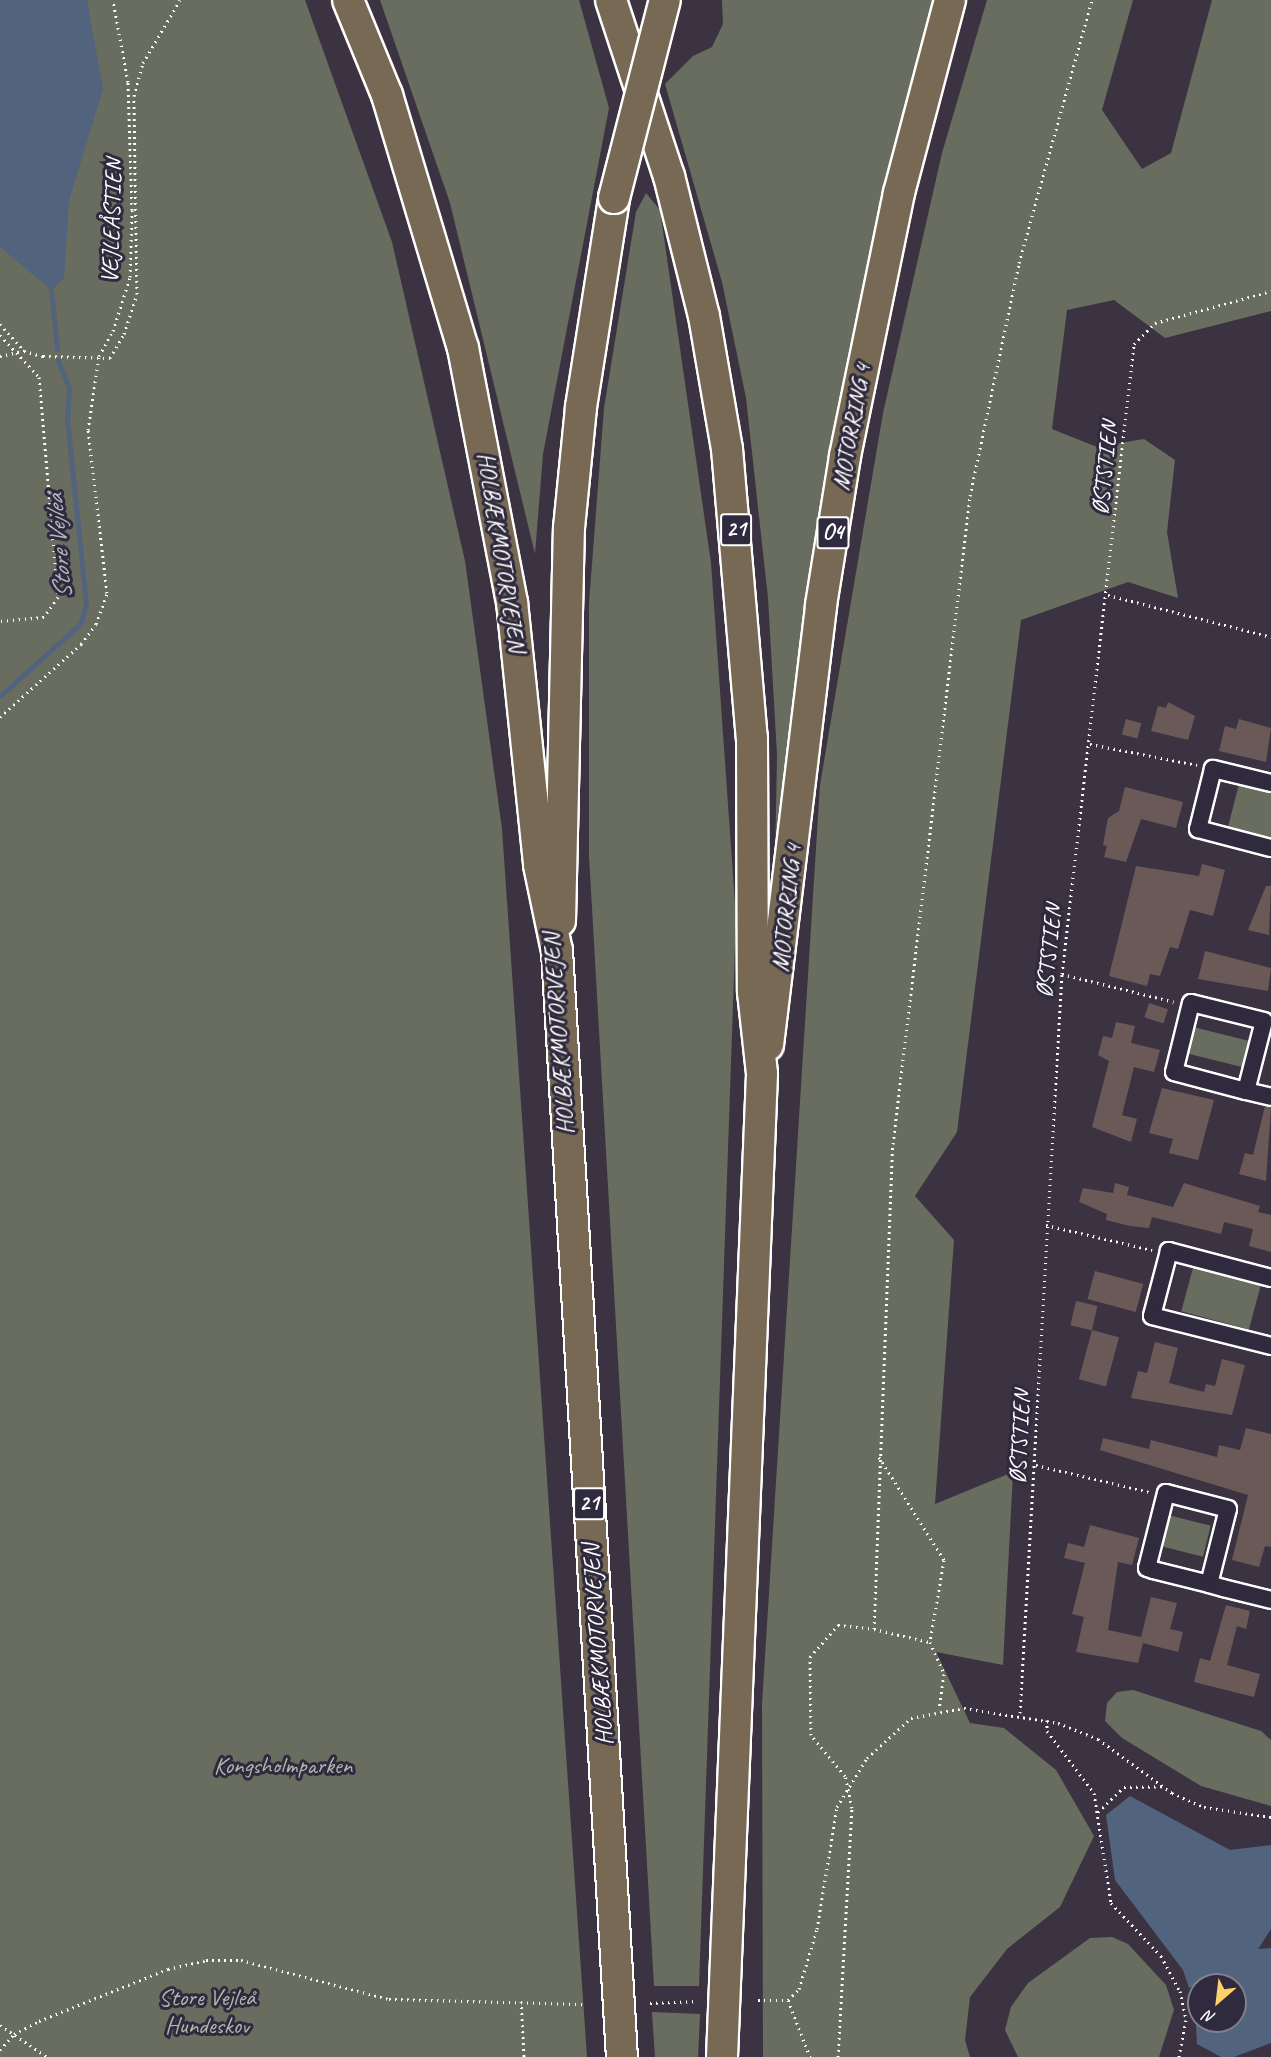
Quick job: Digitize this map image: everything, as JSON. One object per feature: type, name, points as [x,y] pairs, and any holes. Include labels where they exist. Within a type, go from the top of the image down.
[{"type":"highway","name":"HOLBÆKMOTORVEJEN","points":[[348,0],[387,95],[463,348],[510,591],[539,865],[557,951],[622,2057]]},
{"type":"highway","name":"21","points":[[611,0],[669,176],[704,316],[727,449],[744,607],[755,857],[753,992],[762,1074],[722,2057]]},
{"type":"highway","points":[[557,951],[565,869],[563,673],[569,528],[588,351],[614,198],[665,0]]},
{"type":"highway","name":"MOTORRING 4","points":[[762,1074],[778,995],[821,605],[845,456],[899,194],[950,0]]},
{"type":"street","points":[[1271,783],[1213,769],[1198,830],[1271,848]]},
{"type":"street","points":[[1246,1090],[1264,1021],[1190,1006],[1174,1072],[1271,1097]]},
{"type":"street","points":[[1271,1278],[1168,1254],[1152,1316],[1271,1346]]},
{"type":"street","points":[[1209,1584],[1228,1509],[1165,1496],[1147,1568],[1209,1584],[1271,1600]]},
{"type":"path","name":"VEJLEÅSTIEN","points":[[0,717],[81,644],[96,624],[107,592],[88,430],[99,356],[113,331],[130,277],[130,109],[112,0]]},
{"type":"path","points":[[0,356],[24,351],[43,356],[78,354],[110,358],[137,294],[134,96],[143,63],[180,0]]},
{"type":"path","points":[[874,1629],[878,1455],[893,1144],[970,496],[1019,262],[1092,0]]},
{"type":"path","name":"ØSTSTIEN","points":[[1020,1713],[1036,1465],[1046,1225],[1062,974],[1108,595],[1134,344],[1155,323],[1271,291]]},
{"type":"path","points":[[0,324],[24,351]]},
{"type":"path","points":[[0,335],[14,353],[39,377],[58,597],[44,617],[0,621]]},
{"type":"path","points":[[1108,595],[1271,637]]},
{"type":"path","points":[[1090,744],[1213,769]]},
{"type":"path","points":[[1062,974],[1190,1006]]},
{"type":"path","points":[[1046,1225],[1168,1254]]},
{"type":"path","points":[[878,1455],[944,1560],[930,1642],[944,1674],[939,1710]]},
{"type":"path","points":[[1036,1465],[1165,1496]]},
{"type":"path","points":[[838,2057],[852,1808],[848,1783],[811,1736],[810,1657],[838,1625],[874,1629],[930,1642]]},
{"type":"path","points":[[788,2000],[805,1976],[831,1832],[848,1783],[889,1735],[911,1718],[939,1710],[1020,1713],[1047,1720],[1098,1739],[1163,1786],[1204,1807],[1271,1817]]},
{"type":"path","points":[[1047,1720],[1047,1731],[1084,1774],[1098,1812],[1111,1903],[1161,1956],[1180,1992],[1186,2020],[1179,2057]]},
{"type":"path","points":[[1098,1812],[1124,1787],[1163,1786]]},
{"type":"path","points":[[0,2050],[14,2034],[168,1969],[206,1960],[241,1960],[389,1999],[586,2004]]},
{"type":"path","points":[[758,2000],[788,2000]]},
{"type":"path","points":[[788,2000],[810,2057]]},
{"type":"path","points":[[521,2001],[524,2057]]},
{"type":"path","points":[[650,2003],[697,2001]]},
{"type":"path","points":[[0,2025],[47,2057]]},
{"type":"green space","name":"Kongsholmparken","points":[[0,0],[305,0],[392,242],[465,561],[502,829],[587,2057],[0,2057]]},
{"type":"green space","points":[[380,0],[579,0],[609,108],[543,454],[535,554],[450,203]]},
{"type":"green space","points":[[722,0],[934,0],[849,349],[814,554],[775,863],[777,755],[768,598],[746,398],[722,282],[665,84],[693,56],[712,47],[723,24]]},
{"type":"green space","points":[[987,0],[1133,0],[1102,110],[1142,169],[1171,153],[1212,0],[1271,0],[1271,311],[1165,338],[1114,300],[1067,310],[1052,429],[1097,447],[1144,439],[1175,460],[1167,532],[1178,598],[1128,582],[1021,620],[957,1132],[915,1196],[954,1240],[935,1504],[1013,1472],[1003,1665],[936,1652],[970,1723],[1004,1728],[1056,1770],[1094,1836],[1060,1907],[1007,1949],[970,1997],[965,2040],[970,2057],[763,2057],[762,1704],[820,785],[883,413],[942,153]]},
{"type":"green space","points":[[646,193],[660,210],[711,563],[736,918],[699,1986],[654,1986],[589,856],[589,603],[604,408],[636,212]]},
{"type":"green space","points":[[1240,780],[1271,788],[1271,838],[1228,827]]},
{"type":"green space","points":[[1193,1027],[1248,1041],[1242,1067],[1186,1053]]},
{"type":"green space","points":[[1194,1264],[1262,1282],[1249,1329],[1181,1311]]},
{"type":"green space","points":[[1168,1515],[1211,1526],[1203,1557],[1160,1546]]},
{"type":"green space","points":[[1133,1690],[1261,1731],[1271,1740],[1271,1806],[1201,1786],[1122,1738],[1105,1721],[1107,1703],[1117,1692]]},
{"type":"green space","points":[[1112,1937],[1128,1944],[1166,1985],[1174,2010],[1159,2057],[1018,2057],[1005,2030],[1011,2007],[1028,1983],[1090,1938]]},
{"type":"green space","points":[[652,2012],[700,2014],[698,2057],[655,2057]]},
{"type":"water","points":[[0,0],[87,0],[103,89],[69,201],[64,279],[51,290],[0,247]]},
{"type":"water","points":[[1130,1796],[1230,1850],[1271,1845],[1271,1929],[1258,1949],[1271,1948],[1271,2043],[1234,2057],[1221,2057],[1197,2044],[1196,2033],[1247,2033],[1247,1973],[1187,1973],[1187,1982],[1183,1970],[1115,1880],[1106,1815]]},
{"type":"building","points":[[1168,702],[1195,716],[1188,740],[1151,731],[1158,706],[1166,708]]},
{"type":"building","points":[[1126,719],[1141,723],[1137,739],[1122,734]]},
{"type":"building","points":[[1239,719],[1271,728],[1266,762],[1219,751],[1225,726],[1236,729]]},
{"type":"building","points":[[1125,787],[1183,802],[1176,828],[1141,819],[1126,862],[1104,857],[1107,846],[1103,845],[1108,818],[1119,811]]},
{"type":"building","points":[[1202,864],[1225,870],[1213,916],[1190,910],[1178,949],[1170,947],[1160,976],[1150,974],[1147,986],[1109,976],[1136,866],[1199,876]]},
{"type":"building","points":[[1266,886],[1271,886],[1269,935],[1248,930]]},
{"type":"building","points":[[1205,951],[1271,968],[1268,991],[1198,979]]},
{"type":"building","points":[[1149,1003],[1168,1009],[1163,1023],[1144,1017]]},
{"type":"building","points":[[1116,1022],[1135,1026],[1131,1043],[1160,1050],[1154,1072],[1134,1067],[1122,1115],[1137,1119],[1131,1142],[1092,1127],[1109,1061],[1098,1055],[1103,1036],[1112,1038]]},
{"type":"building","points":[[1162,1088],[1214,1100],[1198,1160],[1169,1153],[1173,1139],[1149,1133]]},
{"type":"building","points":[[1265,1106],[1271,1107],[1266,1181],[1239,1174],[1245,1153],[1253,1155]]},
{"type":"building","points":[[1115,1183],[1129,1187],[1127,1195],[1173,1207],[1184,1183],[1260,1206],[1258,1212],[1271,1215],[1271,1252],[1249,1246],[1253,1229],[1224,1222],[1221,1234],[1152,1217],[1149,1228],[1130,1226],[1106,1220],[1107,1214],[1079,1202],[1083,1188],[1113,1193]]},
{"type":"building","points":[[1095,1271],[1143,1284],[1136,1312],[1087,1299]]},
{"type":"building","points":[[1076,1301],[1097,1306],[1092,1330],[1070,1325]]},
{"type":"building","points":[[1092,1330],[1119,1337],[1106,1387],[1079,1379]]},
{"type":"building","points":[[1155,1342],[1178,1348],[1169,1383],[1204,1392],[1206,1384],[1215,1386],[1222,1359],[1245,1365],[1232,1415],[1131,1398],[1138,1371],[1147,1373]]},
{"type":"building","points":[[1246,1428],[1271,1434],[1271,1547],[1265,1546],[1259,1567],[1232,1560],[1248,1495],[1100,1450],[1103,1438],[1149,1449],[1151,1440],[1217,1457],[1219,1445],[1240,1450]]},
{"type":"building","points":[[1090,1525],[1139,1538],[1132,1565],[1118,1562],[1108,1630],[1141,1637],[1151,1597],[1177,1603],[1170,1629],[1183,1632],[1178,1652],[1143,1643],[1138,1663],[1076,1652],[1084,1617],[1072,1614],[1085,1563],[1064,1558],[1068,1543],[1084,1547]]},
{"type":"building","points":[[1226,1605],[1250,1611],[1246,1629],[1237,1626],[1227,1665],[1260,1674],[1254,1697],[1194,1682],[1200,1658],[1210,1661]]},
{"type":"waterway","name":"Store Vejleå","points":[[51,290],[57,349]]},
{"type":"waterway","name":"Store Vejleå","points":[[0,696],[81,623],[86,603],[67,418],[69,389],[58,360]]},
{"type":"park label","name":"Store Vejleå Hundeskov","points":[[207,2012]]}]
